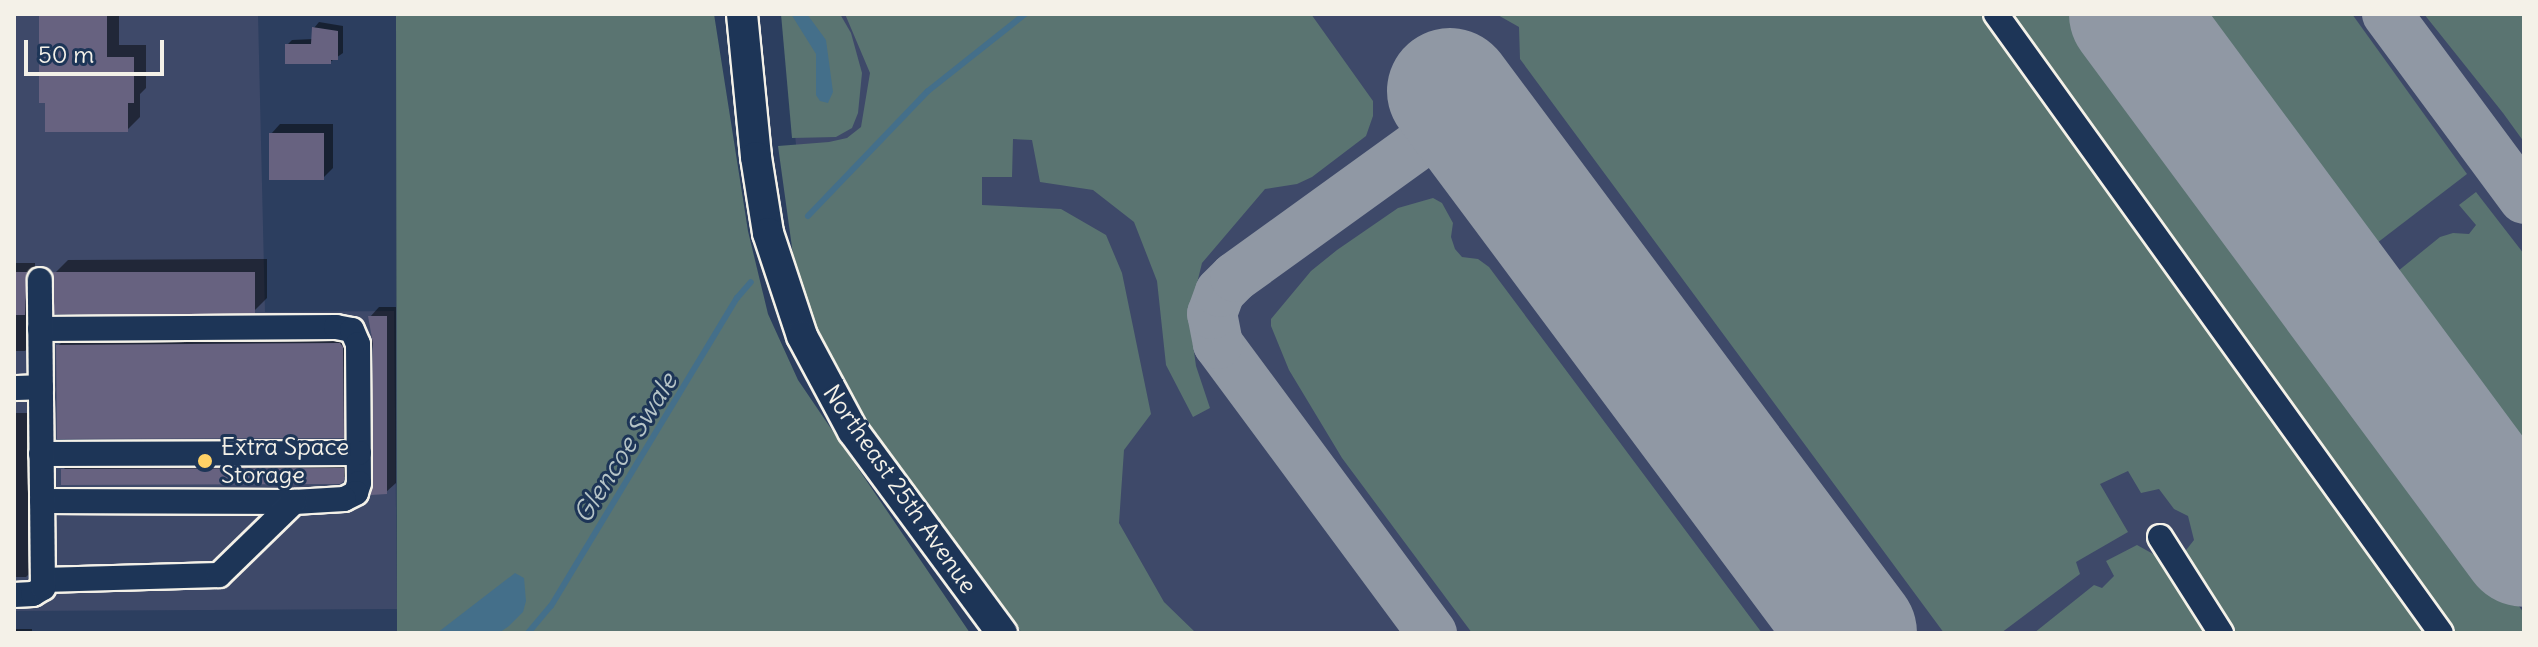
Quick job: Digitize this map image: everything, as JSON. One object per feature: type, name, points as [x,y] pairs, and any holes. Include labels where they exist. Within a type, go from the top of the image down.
[{"type":"main road","name":"Northeast 25th Avenue","points":[[742,14],[765,220],[796,323],[853,431],[1002,633]]},
{"type":"lane","points":[[1996,14],[2441,633]]},
{"type":"lane","points":[[14,595],[33,594],[43,588],[40,280]]},
{"type":"lane","points":[[40,329],[336,327],[352,330],[358,344],[359,453],[356,493],[344,499],[294,502],[42,501]]},
{"type":"lane","points":[[14,388],[41,387]]},
{"type":"lane","points":[[41,454],[359,453]]},
{"type":"lane","points":[[43,580],[219,575],[294,502]]},
{"type":"lane","points":[[2160,537],[2221,633]]},
{"type":"shaded area","name":"Extra Space Storage","points":[[14,14],[258,14],[265,312],[394,311],[397,609],[14,611]]},
{"type":"shaded area","points":[[784,14],[2524,14],[2524,633],[1056,633],[796,145]]},
{"type":"shaded area","points":[[791,14],[807,14],[826,40],[833,92],[828,103],[820,101],[816,95],[816,54]]},
{"type":"shaded area","points":[[515,573],[524,578],[526,601],[523,612],[509,626],[499,633],[437,633]]},
{"type":"green space","points":[[396,14],[714,14],[748,231],[768,314],[798,380],[970,633],[397,633]]},
{"type":"green space","points":[[781,14],[840,14],[851,33],[862,73],[858,113],[852,128],[836,137],[792,138]]},
{"type":"green space","points":[[845,14],[1311,14],[1373,101],[1373,116],[1366,136],[1312,177],[1297,184],[1265,189],[1202,263],[1189,316],[1196,366],[1210,408],[1193,417],[1166,365],[1157,281],[1134,222],[1093,190],[1040,182],[1032,140],[1013,139],[1012,177],[982,177],[982,205],[1061,209],[1106,235],[1122,273],[1151,414],[1124,450],[1119,523],[1164,602],[1196,633],[1022,633],[883,450],[827,359],[794,262],[778,146],[847,138],[861,127],[870,73]]},
{"type":"green space","points":[[1496,14],[1982,14],[2429,633],[2236,633],[2183,554],[2194,540],[2188,516],[2174,509],[2159,489],[2141,493],[2128,471],[2100,484],[2128,532],[2076,562],[2080,574],[2001,633],[1944,633],[1520,59],[1519,27]]},
{"type":"green space","points":[[2006,14],[2079,14],[2524,613],[2524,633],[2449,633]]},
{"type":"green space","points":[[2188,14],[2352,14],[2467,174],[2360,256],[2187,24]]},
{"type":"green space","points":[[2424,14],[2524,14],[2524,142],[2503,113]]},
{"type":"green space","points":[[2476,192],[2524,254],[2524,479],[2382,284],[2440,237],[2453,233],[2469,234],[2476,225],[2459,205]]},
{"type":"green space","points":[[1433,198],[1442,203],[1453,223],[1451,237],[1455,249],[1462,257],[1478,259],[1489,267],[1762,633],[1472,633],[1342,458],[1289,370],[1271,326],[1271,319],[1311,271],[1337,250],[1398,208]]},
{"type":"green space","points":[[2137,545],[2164,560],[2210,633],[2034,633],[2094,585],[2102,588],[2114,576],[2106,561]]},
{"type":"building","points":[[39,14],[107,14],[107,57],[134,57],[134,103],[128,103],[128,132],[45,132],[45,103],[39,103]]},
{"type":"building","points":[[312,27],[338,31],[338,60],[331,60],[331,64],[285,64],[285,44],[311,44]]},
{"type":"building","points":[[269,133],[324,133],[324,180],[269,180]]},
{"type":"building","points":[[14,272],[27,272],[25,315],[14,315]]},
{"type":"building","points":[[53,272],[255,272],[255,314],[53,314]]},
{"type":"building","points":[[368,316],[387,316],[387,494],[371,495],[373,344]]},
{"type":"building","points":[[340,343],[343,347],[344,438],[57,439],[56,345]]},
{"type":"building","points":[[344,468],[344,481],[340,484],[61,485],[61,469]]},
{"type":"waterway","name":"Glencoe Swale","points":[[808,216],[928,91],[1025,14]]},
{"type":"waterway","name":"Glencoe Swale","points":[[528,633],[551,606],[737,298],[751,282]]},
{"type":"taxiway","points":[[2387,14],[2524,199]]},
{"type":"taxiway","points":[[1432,633],[1218,344],[1212,314],[1220,292],[1235,277],[1465,111]]},
{"type":"runway","points":[[2132,14],[2524,544]]},
{"type":"runway","points":[[1450,91],[1854,633]]},
{"type":"place","name":"Extra Space Storage","points":[[205,461]]}]
